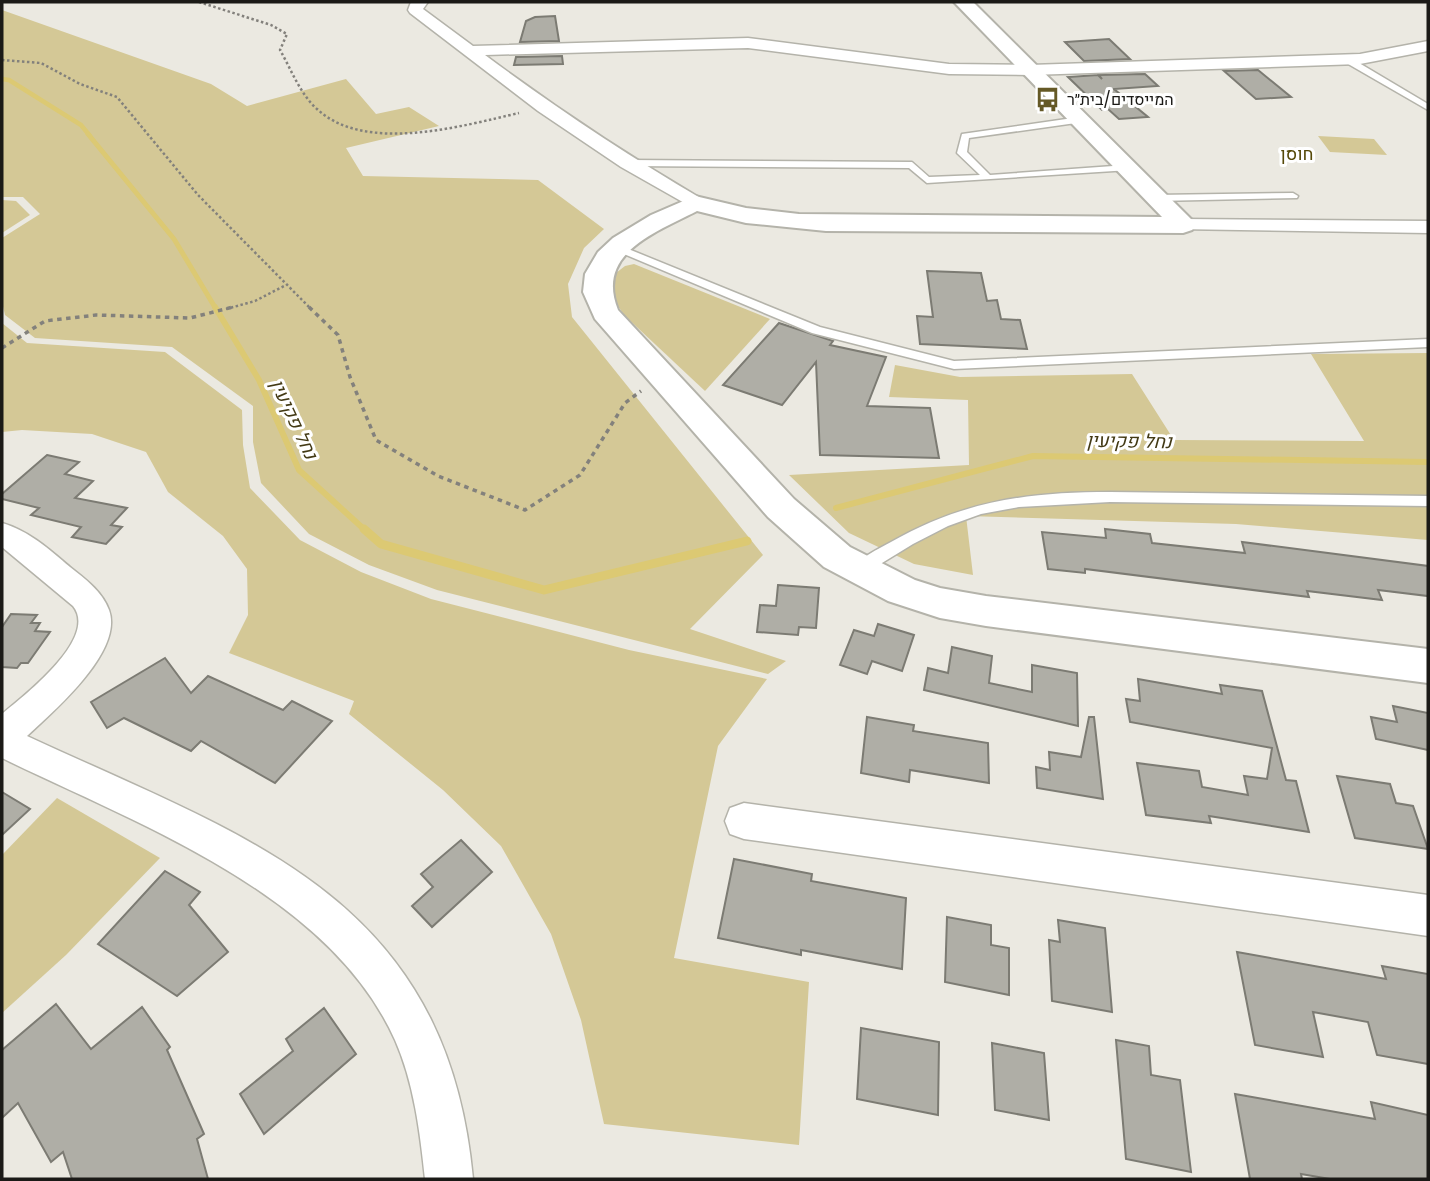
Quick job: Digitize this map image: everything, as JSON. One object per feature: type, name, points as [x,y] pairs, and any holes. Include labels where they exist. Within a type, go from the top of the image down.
[{"type":"street","points":[[421,2],[415,10],[423,18],[474,51],[544,107],[628,163],[695,203],[725,212],[788,220],[992,225],[1428,227]]},
{"type":"street","points":[[963,2],[1183,225]]},
{"type":"street","points":[[474,51],[748,43],[949,69],[1031,70],[1346,59],[1428,47]]},
{"type":"street","points":[[695,203],[629,237],[616,247],[600,273],[595,290],[597,300],[605,313],[780,508],[836,557],[902,592],[940,603],[1428,666]]},
{"type":"street","points":[[2,534],[18,541],[89,600],[96,615],[96,628],[79,662],[2,739],[218,843],[261,867],[323,911],[360,948],[399,1001],[428,1067],[446,1140],[449,1179]]},
{"type":"street","points":[[744,821],[1428,916]]},
{"type":"lane","points":[[1346,59],[1428,107]]},
{"type":"lane","points":[[988,178],[962,153],[965,136],[1080,120]]},
{"type":"lane","points":[[628,163],[912,166],[927,180],[1127,168]]},
{"type":"lane","points":[[1156,198],[1293,197]]},
{"type":"lane","points":[[616,247],[816,330],[954,365],[1428,342]]},
{"type":"lane","points":[[858,570],[895,545],[975,511],[997,505],[1055,499],[1124,498],[1428,501]]},
{"type":"path","points":[[199,2],[271,24],[287,34],[280,51],[317,109],[336,123],[377,134],[443,130],[544,107]]},
{"type":"path","points":[[2,60],[41,63],[80,83],[117,97],[198,195],[338,335],[350,377],[376,440],[438,477],[525,510],[580,475],[625,403],[662,375]]},
{"type":"path","points":[[2,348],[45,321],[96,315],[190,318],[255,300],[286,285]]},
{"type":"shaded area","points":[[2,10],[211,84],[247,106],[346,79],[376,114],[409,107],[439,126],[346,148],[363,176],[538,180],[604,229],[584,248],[568,284],[572,317],[763,555],[690,629],[786,661],[768,674],[437,590],[369,565],[309,534],[261,483],[253,442],[253,406],[172,347],[35,338],[5,315],[2,302],[2,238],[40,214],[23,197],[2,197]]},
{"type":"shaded area","points":[[1318,136],[1374,139],[1387,155],[1330,152]]},
{"type":"shaded area","points":[[2,200],[16,201],[30,215],[2,233]]},
{"type":"shaded area","points":[[634,264],[770,319],[705,391],[625,316],[618,306],[613,293],[612,276],[625,266]]},
{"type":"shaded area","points":[[2,323],[27,343],[165,352],[242,410],[243,445],[250,488],[300,540],[361,572],[431,599],[629,650],[767,679],[718,746],[674,958],[809,982],[799,1145],[604,1124],[581,1020],[551,934],[501,846],[443,790],[349,714],[354,701],[229,653],[248,615],[247,569],[223,536],[168,492],[146,452],[92,434],[22,430],[2,432]]},
{"type":"shaded area","points":[[1428,353],[1428,540],[1236,524],[966,516],[973,575],[914,564],[849,533],[789,475],[969,465],[968,400],[889,397],[895,365],[960,377],[1132,374],[1174,440],[1364,441],[1311,354]]},
{"type":"shaded area","points":[[57,798],[160,858],[66,955],[2,1013],[2,855]]},
{"type":"building","points":[[555,16],[559,41],[520,42],[526,21],[535,17]]},
{"type":"building","points":[[1109,39],[1130,59],[1084,61],[1065,42]]},
{"type":"building","points":[[562,56],[563,64],[514,65],[516,57]]},
{"type":"building","points":[[1258,70],[1291,97],[1256,99],[1224,71]]},
{"type":"building","points":[[1145,74],[1158,86],[1114,89],[1148,117],[1119,119],[1108,109],[1102,110],[1068,77],[1098,75],[1102,79],[1099,75]]},
{"type":"building","points":[[927,271],[981,273],[987,301],[997,300],[1001,319],[1020,320],[1027,349],[920,344],[917,316],[933,317]]},
{"type":"building","points":[[779,323],[833,341],[830,345],[886,357],[867,406],[930,408],[939,458],[820,455],[816,362],[782,405],[723,385]]},
{"type":"building","points":[[47,455],[79,462],[65,474],[93,481],[75,498],[127,508],[111,525],[122,527],[106,544],[72,537],[81,527],[31,515],[39,508],[2,499],[2,494]]},
{"type":"building","points":[[1105,529],[1150,534],[1152,543],[1245,553],[1242,542],[1428,566],[1428,596],[1378,590],[1382,600],[1307,591],[1309,597],[1085,569],[1085,573],[1048,569],[1042,532],[1106,538]]},
{"type":"building","points":[[778,585],[819,588],[816,628],[799,627],[798,635],[757,632],[760,605],[776,606]]},
{"type":"building","points":[[11,614],[37,615],[31,623],[40,623],[35,631],[50,632],[28,663],[21,663],[17,668],[2,667],[2,627]]},
{"type":"building","points":[[878,624],[914,635],[902,671],[872,661],[867,674],[840,665],[854,630],[874,636]]},
{"type":"building","points":[[952,647],[992,656],[989,683],[1032,692],[1032,665],[1077,673],[1078,726],[924,690],[928,668],[948,673]]},
{"type":"building","points":[[165,658],[191,693],[208,676],[283,710],[292,701],[332,721],[275,783],[201,741],[191,751],[124,718],[107,728],[91,702]]},
{"type":"building","points":[[1138,679],[1222,694],[1220,685],[1262,691],[1286,780],[1296,781],[1309,832],[1209,816],[1211,823],[1146,815],[1137,763],[1199,771],[1202,787],[1248,795],[1244,776],[1267,779],[1272,748],[1130,722],[1126,699],[1140,701]]},
{"type":"building","points":[[1393,706],[1428,713],[1428,750],[1376,739],[1371,717],[1397,722]]},
{"type":"building","points":[[867,717],[914,725],[913,731],[988,743],[989,783],[910,770],[909,782],[861,773]]},
{"type":"building","points":[[1089,717],[1094,717],[1103,799],[1037,788],[1036,767],[1050,770],[1049,752],[1081,757]]},
{"type":"building","points":[[1337,776],[1390,784],[1396,803],[1413,806],[1428,849],[1355,838]]},
{"type":"building","points":[[2,792],[30,809],[2,835]]},
{"type":"building","points":[[461,840],[492,872],[432,927],[412,906],[433,887],[421,874]]},
{"type":"building","points":[[734,859],[812,874],[811,881],[906,898],[902,969],[801,950],[801,955],[718,938]]},
{"type":"building","points":[[165,871],[200,892],[189,905],[228,952],[177,996],[98,944]]},
{"type":"building","points":[[947,917],[991,925],[991,945],[1009,948],[1009,995],[945,982]]},
{"type":"building","points":[[1058,920],[1105,928],[1112,1012],[1052,1001],[1049,940],[1060,942]]},
{"type":"building","points":[[1237,952],[1386,979],[1382,966],[1428,974],[1428,1064],[1377,1055],[1368,1022],[1313,1012],[1323,1057],[1255,1045]]},
{"type":"building","points":[[56,1004],[91,1049],[142,1007],[170,1047],[167,1050],[204,1134],[197,1139],[208,1179],[72,1179],[63,1152],[51,1162],[18,1103],[2,1118],[2,1050]]},
{"type":"building","points":[[324,1008],[356,1054],[264,1134],[240,1094],[293,1051],[286,1039]]},
{"type":"building","points":[[861,1028],[939,1042],[938,1115],[857,1099]]},
{"type":"building","points":[[1116,1040],[1149,1046],[1151,1075],[1180,1080],[1191,1172],[1126,1159]]},
{"type":"building","points":[[992,1043],[1044,1053],[1049,1120],[995,1110]]},
{"type":"building","points":[[1235,1094],[1375,1119],[1371,1102],[1428,1115],[1428,1179],[1330,1179],[1301,1174],[1302,1179],[1250,1179]]},
{"type":"waterway","name":"נחל פקיעין","points":[[2,79],[9,80],[81,125],[90,136]]},
{"type":"waterway","name":"נחל פקיעין","points":[[88,134],[174,239],[216,309]]},
{"type":"waterway","name":"נחל פקיעין","points":[[215,307],[259,380],[299,470],[366,531]]},
{"type":"waterway","name":"נחל פקיעין","points":[[836,508],[1033,456],[1428,462]]},
{"type":"waterway","name":"נחל פקיעין","points":[[364,529],[381,544],[544,590],[747,541]]},
{"type":"place","name":"המייסדים/בית״ר","points":[[1047,99]]},
{"type":"district","name":"חוסן","points":[[1297,153]]}]
